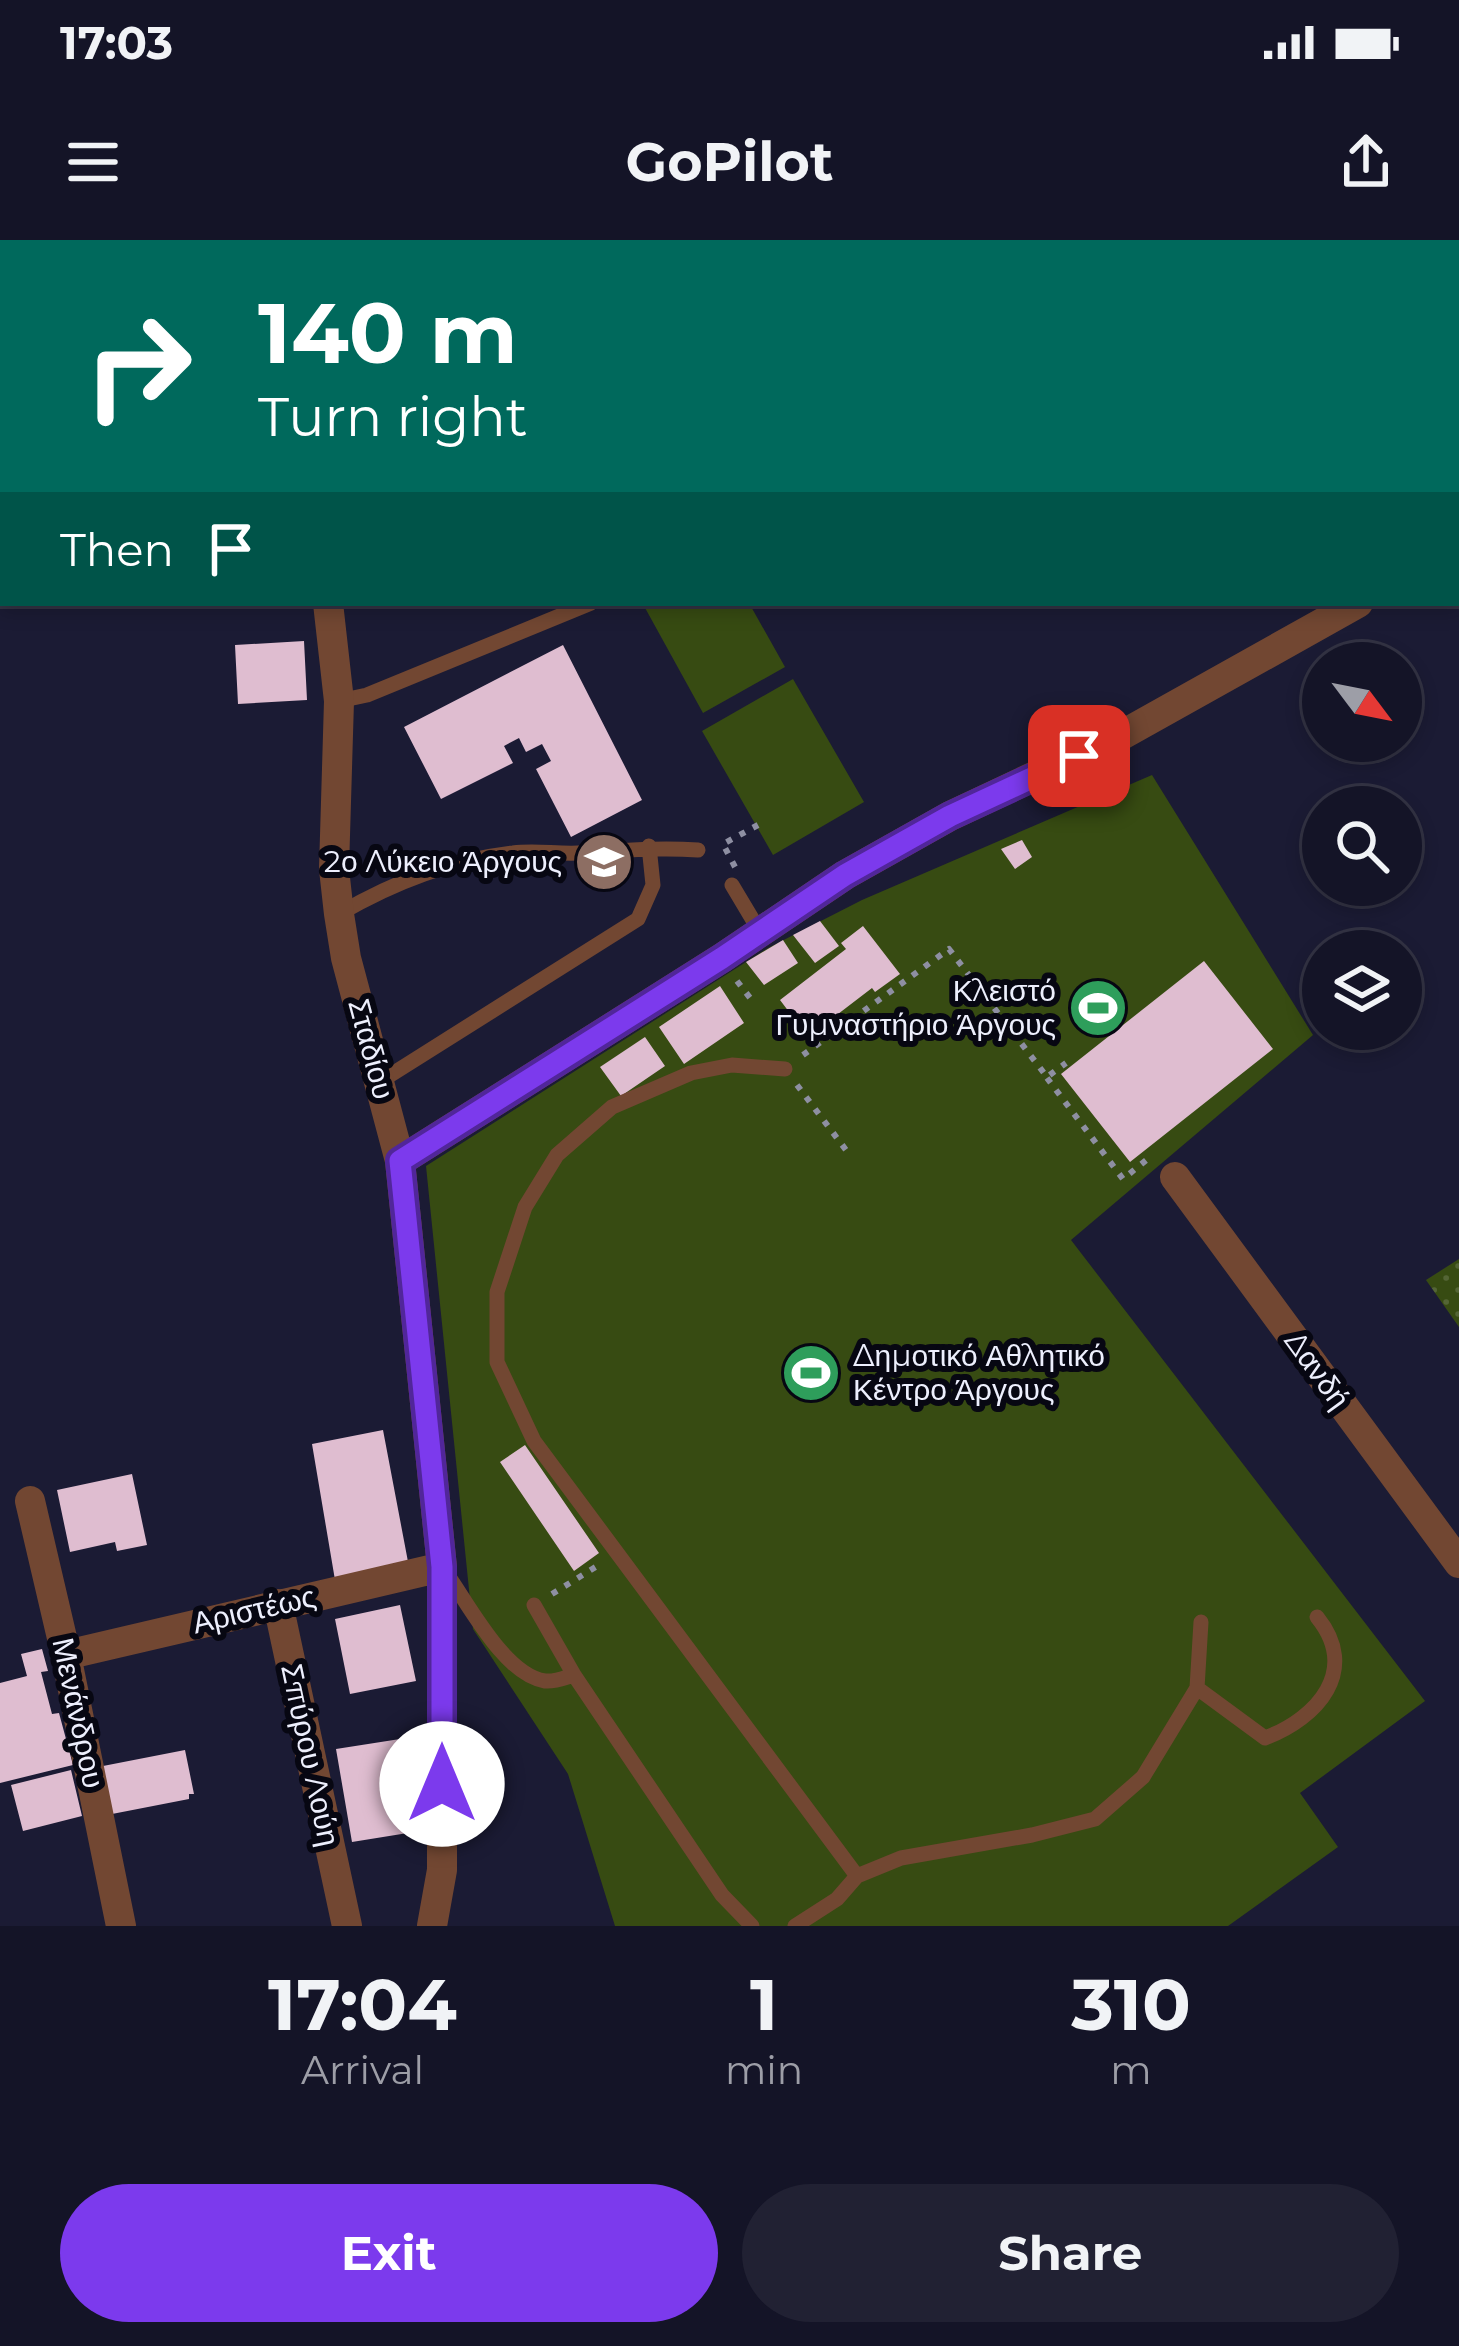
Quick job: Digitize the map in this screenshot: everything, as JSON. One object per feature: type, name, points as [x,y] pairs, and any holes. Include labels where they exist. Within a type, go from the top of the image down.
[{"type":"street","name":"Σταδίου","points":[[328,606],[339,700],[334,869],[339,914],[346,958],[400,1161],[442,1567],[442,1870],[432,1926]]},
{"type":"street","points":[[400,1161],[845,875],[950,816],[1122,735],[1353,606]]},
{"type":"street","name":"Δανδή","points":[[1175,1177],[1459,1563]]},
{"type":"street","name":"Μενάνδρου","points":[[30,1501],[121,1926]]},
{"type":"street","name":"Αριστέως","points":[[66,1655],[442,1567]]},
{"type":"street","name":"Σπύρου Λούη","points":[[278,1604],[342,1920]]},
{"type":"lane","points":[[339,700],[367,694],[584,606]]},
{"type":"lane","points":[[339,914],[385,887],[514,853],[575,854],[649,846],[698,850]]},
{"type":"lane","points":[[381,1081],[638,919],[653,885],[649,846]]},
{"type":"lane","points":[[737,883],[760,932]]},
{"type":"lane","points":[[785,1069],[732,1065],[692,1073],[612,1107],[557,1155],[525,1207],[497,1292],[497,1362],[534,1441],[857,1876]]},
{"type":"lane","points":[[442,1567],[503,1655],[534,1678],[551,1682],[574,1675]]},
{"type":"lane","points":[[534,1605],[574,1675],[722,1895],[752,1926]]},
{"type":"lane","points":[[1197,1688],[1265,1738],[1299,1725],[1326,1691],[1337,1654],[1330,1633],[1317,1617]]},
{"type":"lane","points":[[795,1926],[837,1899],[857,1876],[901,1858],[1095,1819],[1143,1777],[1197,1688],[1201,1622]]},
{"type":"path","points":[[737,883],[723,844],[758,825]]},
{"type":"path","points":[[819,1043],[949,949],[1123,1179],[1157,1152],[1175,1177]]},
{"type":"path","points":[[1047,1077],[1066,1063]]},
{"type":"path","points":[[785,1069],[849,1154]]},
{"type":"path","points":[[534,1605],[618,1552]]},
{"type":"green space","points":[[644,606],[751,606],[785,667],[703,713]]},
{"type":"green space","points":[[793,679],[864,802],[773,855],[702,731]]},
{"type":"green space","name":"Δημοτικό Αθλητικό Κέντρο Άργους","points":[[1152,775],[1302,1017],[1302,1044],[1071,1240],[1425,1701],[1300,1793],[1338,1847],[1228,1926],[615,1926],[568,1774],[473,1629],[426,1166],[768,948],[862,900]]},
{"type":"green space","points":[[1459,1259],[1459,1327],[1426,1280]]},
{"type":"building","points":[[304,641],[307,700],[238,704],[235,645]]},
{"type":"building","points":[[563,645],[642,800],[571,837],[536,769],[551,761],[542,744],[526,752],[519,738],[504,746],[513,763],[441,799],[404,727]]},
{"type":"building","points":[[1022,840],[1032,857],[1015,869],[1001,849]]},
{"type":"building","points":[[820,921],[839,946],[815,963],[793,935]]},
{"type":"building","points":[[863,926],[900,974],[875,992],[872,988],[808,1037],[780,1000],[846,949],[841,943]]},
{"type":"building","points":[[783,940],[798,963],[764,985],[746,962]]},
{"type":"building","points":[[1204,961],[1273,1049],[1130,1162],[1061,1074]]},
{"type":"building","points":[[720,986],[744,1023],[684,1064],[659,1027]]},
{"type":"building","points":[[645,1037],[665,1066],[621,1096],[600,1067]]},
{"type":"building","points":[[383,1430],[409,1567],[335,1580],[312,1444]]},
{"type":"building","points":[[525,1445],[599,1553],[574,1571],[500,1462]]},
{"type":"building","points":[[132,1474],[147,1545],[117,1551],[115,1542],[70,1552],[57,1490]]},
{"type":"building","points":[[400,1605],[416,1681],[350,1694],[335,1619]]},
{"type":"building","points":[[42,1649],[48,1671],[41,1672],[52,1714],[59,1713],[73,1765],[0,1783],[0,1683],[27,1676],[21,1654]]},
{"type":"building","points":[[400,1739],[414,1832],[352,1842],[336,1749]]},
{"type":"building","points":[[185,1750],[194,1794],[189,1799],[112,1814],[103,1766]]},
{"type":"building","points":[[71,1770],[82,1816],[23,1831],[11,1785]]},
{"type":"place","name":"2ο Λύκειο Άργους","points":[[604,862]]},
{"type":"place","name":"Κλειστό Γυμναστήριο Άργους","points":[[1098,1008]]},
{"type":"place","name":"Δημοτικό Αθλητικό Κέντρο Άργους","points":[[811,1373]]},
{"type":"route","points":[[442,1784],[442,1567],[400,1161],[845,875],[950,816],[1079,756]]}]
